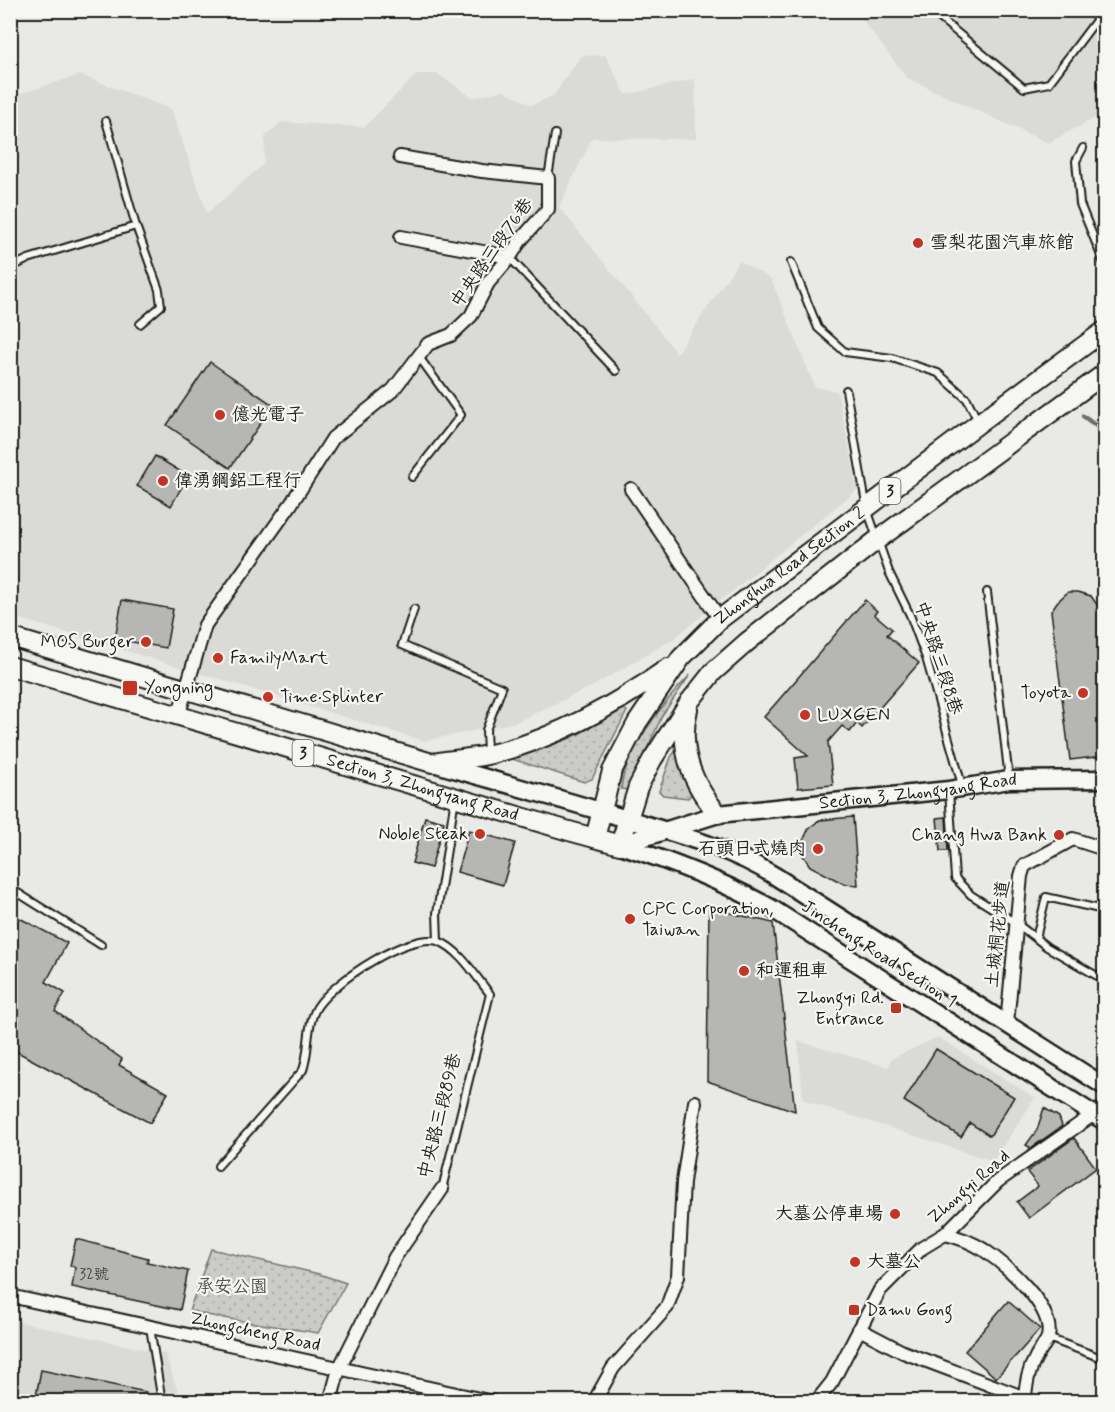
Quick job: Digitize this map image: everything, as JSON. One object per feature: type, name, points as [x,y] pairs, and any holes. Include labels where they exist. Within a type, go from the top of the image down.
[{"type":"main road","name":"Zhonghua Road Section 2","points":[[681,658],[720,619],[1104,331]]},
{"type":"main road","name":"Zhonghua Road Section 2","points":[[690,701],[713,672],[747,642],[878,540],[1104,374]]},
{"type":"main road","name":"Section 3, Zhongyang Road","points":[[10,637],[663,830]]},
{"type":"main road","name":"3","points":[[432,763],[487,755],[531,741],[583,720],[631,694],[681,658]]},
{"type":"main road","name":"3","points":[[595,838],[608,782],[623,747],[656,693],[681,658]]},
{"type":"main road","name":"Section 3, Zhongyang Road","points":[[10,666],[620,845],[718,814],[956,790],[1009,780],[1104,779]]},
{"type":"main road","points":[[690,701],[684,726],[692,773],[703,797],[718,814]]},
{"type":"main road","name":"3","points":[[620,845],[638,787],[652,760],[690,701]]},
{"type":"main road","name":"Jincheng Road Section 1","points":[[663,830],[757,864],[1104,1086]]},
{"type":"main road","name":"Jincheng Road Section 1","points":[[620,845],[712,877],[771,908],[1101,1114]]},
{"type":"street","name":"中央路三段76巷","points":[[178,717],[205,625],[291,504],[333,438],[393,390],[428,344],[451,335],[471,316],[488,283],[548,209],[548,178],[482,171],[400,158]]},
{"type":"street","points":[[401,237],[510,257]]},
{"type":"street","points":[[631,489],[720,619]]},
{"type":"street","name":"土城桐花步道","points":[[1007,1024],[1016,923],[1024,867],[1073,839],[1104,849]]},
{"type":"street","points":[[594,1401],[613,1368],[667,1307],[678,1276],[683,1182],[695,1102]]},
{"type":"street","name":"Zhongyi Road","points":[[816,1401],[832,1382],[880,1290],[922,1248],[945,1234],[998,1181],[1101,1114]]},
{"type":"street","name":"中央路三段89巷","points":[[330,1401],[339,1369],[395,1257],[442,1189]]},
{"type":"street","points":[[860,1329],[903,1352],[1025,1400],[1031,1367],[1048,1338],[1049,1324],[1041,1305],[1021,1282],[983,1249],[945,1234]]},
{"type":"street","name":"Zhongcheng Road","points":[[10,1296],[492,1401]]},
{"type":"lane","points":[[930,10],[1024,88],[1049,83],[1100,15],[1094,10]]},
{"type":"lane","points":[[106,121],[162,306],[140,324]]},
{"type":"lane","points":[[548,178],[555,134]]},
{"type":"lane","points":[[1083,148],[1076,161],[1080,204],[1104,263]]},
{"type":"lane","points":[[10,268],[28,259],[136,226]]},
{"type":"lane","points":[[510,257],[616,371]]},
{"type":"lane","points":[[791,262],[818,328],[845,352],[892,358],[938,373],[967,399],[979,423]]},
{"type":"lane","points":[[412,477],[461,415],[419,357]]},
{"type":"lane","name":"中央路三段8巷","points":[[846,390],[867,509],[889,572],[910,615],[926,658],[956,790],[955,878],[971,896],[1016,923],[1047,947],[1104,980]]},
{"type":"lane","points":[[987,592],[1009,780]]},
{"type":"lane","points":[[414,609],[402,645],[502,688],[486,730],[487,755]]},
{"type":"lane","points":[[218,1166],[303,1070],[307,1058],[311,1021],[317,1007],[333,990],[381,955],[405,944],[438,941],[437,913],[455,798]]},
{"type":"lane","points":[[10,888],[101,945]]},
{"type":"lane","points":[[1036,938],[1046,897],[1104,910]]},
{"type":"lane","name":"中央路三段89巷","points":[[438,941],[456,952],[489,994],[442,1189]]},
{"type":"lane","points":[[150,1327],[162,1401]]},
{"type":"lane","points":[[1048,1338],[1104,1359]]},
{"type":"shaded area","points":[[856,11],[1104,11],[1104,113],[1048,143],[907,78]]},
{"type":"shaded area","points":[[605,55],[626,95],[695,79],[696,139],[592,138],[559,207],[677,353],[739,261],[771,279],[815,387],[837,391],[858,489],[672,640],[593,686],[516,722],[424,741],[11,616],[10,97],[80,75],[171,109],[207,213],[264,164],[265,137],[281,122],[364,127],[417,74],[438,74],[473,98],[503,90],[532,105],[554,95],[581,56]]},
{"type":"shaded area","points":[[938,1037],[1035,1098],[993,1161],[803,1100],[798,1041],[888,1067],[891,1059]]},
{"type":"shaded area","points":[[11,1320],[165,1354],[181,1401],[11,1402]]},
{"type":"green space","points":[[690,675],[663,714],[628,790],[621,789],[630,759],[647,728]]},
{"type":"green space","points":[[624,709],[627,711],[592,779],[584,782],[512,759],[571,738]]},
{"type":"green space","points":[[679,746],[692,793],[688,798],[663,795],[659,791],[671,757]]},
{"type":"green space","name":"承安公園","points":[[211,1249],[319,1274],[346,1283],[318,1333],[189,1311]]},
{"type":"building","name":"億光電子","points":[[210,362],[273,405],[230,468],[167,425]]},
{"type":"building","name":"偉湧鋼鋁工程行","points":[[155,456],[188,476],[171,506],[137,486]]},
{"type":"building","name":"Toyota","points":[[1068,592],[1091,596],[1098,606],[1102,630],[1104,629],[1104,756],[1070,760],[1051,611]]},
{"type":"building","points":[[122,600],[173,609],[166,648],[115,639]]},
{"type":"building","points":[[865,600],[877,611],[874,614],[892,629],[887,635],[919,663],[862,728],[857,723],[850,732],[842,726],[828,742],[833,785],[798,788],[795,758],[808,756],[764,717]]},
{"type":"building","points":[[425,817],[444,822],[431,868],[412,863]]},
{"type":"building","points":[[853,817],[858,885],[844,884],[810,866],[802,854],[802,843],[809,828],[820,820]]},
{"type":"building","points":[[946,817],[948,851],[940,851],[937,818]]},
{"type":"building","points":[[469,830],[515,843],[503,885],[457,872]]},
{"type":"building","name":"和運租車","points":[[709,908],[773,923],[795,1111],[707,1081]]},
{"type":"building","points":[[10,913],[67,943],[46,982],[65,993],[55,1011],[122,1059],[119,1065],[168,1093],[150,1123],[10,1048]]},
{"type":"building","points":[[936,1049],[1014,1097],[990,1136],[970,1123],[961,1137],[904,1101]]},
{"type":"building","points":[[1044,1108],[1059,1117],[1062,1126],[1031,1148],[1026,1145],[1037,1130]]},
{"type":"building","points":[[1074,1138],[1096,1168],[1029,1218],[1017,1202],[1038,1186],[1027,1172]]},
{"type":"building","points":[[76,1239],[148,1258],[147,1262],[188,1271],[180,1310],[72,1287],[75,1267],[70,1266]]},
{"type":"building","points":[[1008,1301],[1040,1329],[996,1378],[965,1351]]},
{"type":"building","points":[[41,1370],[146,1392],[144,1401],[35,1401]]},
{"type":"waterway","points":[[1083,416],[1104,432]]},
{"type":"place","name":"雪梨花園汽車旅館","points":[[918,243]]},
{"type":"place","name":"億光電子","points":[[220,415]]},
{"type":"place","name":"偉湧鋼鋁工程行","points":[[163,481]]},
{"type":"place","name":"MOS Burger","points":[[146,642]]},
{"type":"place","name":"FamilyMart","points":[[218,658]]},
{"type":"place","name":"Yongning","points":[[130,688]]},
{"type":"place","name":"Toyota","points":[[1083,693]]},
{"type":"place","name":"Time·Splinter","points":[[268,697]]},
{"type":"place","name":"LUXGEN","points":[[805,715]]},
{"type":"place","name":"Noble Steak","points":[[480,834]]},
{"type":"place","name":"Chang Hwa Bank","points":[[1059,835]]},
{"type":"place","name":"石頭日式燒肉","points":[[818,849]]},
{"type":"place","name":"CPC Corporation, Taiwan","points":[[630,919]]},
{"type":"place","name":"和運租車","points":[[744,971]]},
{"type":"place","name":"Zhongyi Rd. Entrance","points":[[896,1008]]},
{"type":"place","name":"大墓公停車場","points":[[895,1214]]},
{"type":"place","name":"大墓公","points":[[855,1262]]},
{"type":"place","name":"Damu Gong","points":[[854,1310]]}]
